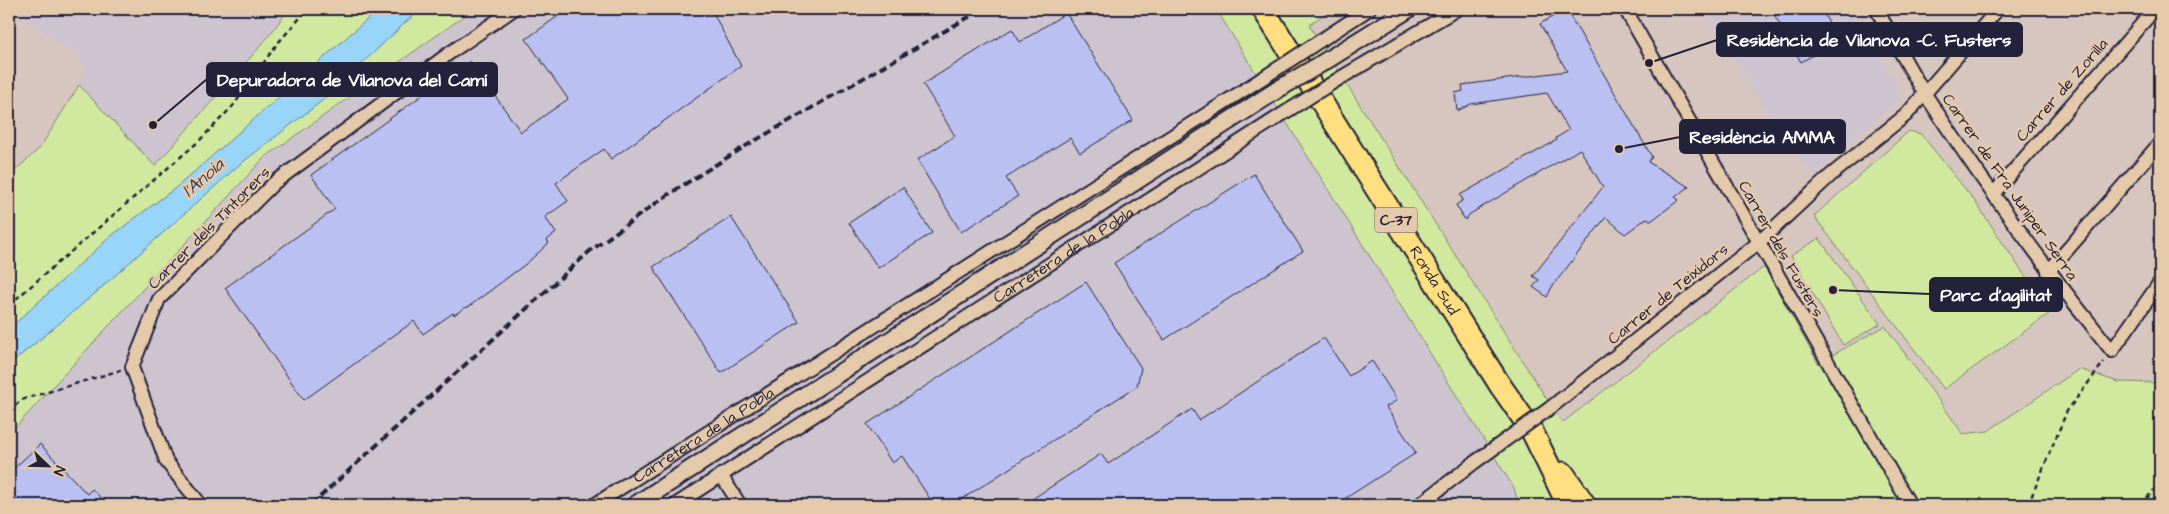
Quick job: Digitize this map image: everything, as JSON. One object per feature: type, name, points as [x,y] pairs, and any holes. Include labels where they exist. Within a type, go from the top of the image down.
[{"type":"highway","name":"Ronda Sud","points":[[1263,9],[1495,377],[1532,431],[1568,505]]},
{"type":"highway","name":"C-37","points":[[1532,431],[1551,505]]},
{"type":"highway","name":"C-37","points":[[1532,431],[1585,505]]},
{"type":"street","name":"Carrer dels Tintorers","points":[[132,367],[159,299],[274,183],[451,52],[514,9]]},
{"type":"street","name":"Carretera de la Pobla","points":[[594,505],[1369,9]]},
{"type":"street","name":"Carretera de la Pobla","points":[[635,505],[1278,90],[1409,9]]},
{"type":"street","name":"Carretera de la Pobla","points":[[675,505],[1289,110],[1457,9]]},
{"type":"street","name":"Carrer dels Fusters","points":[[1626,9],[1758,243],[1910,505]]},
{"type":"street","name":"Carrer de Fra Juniper Serra","points":[[1876,9],[1925,93],[2048,272],[2112,351]]},
{"type":"street","name":"Carrer de Teixidors","points":[[1419,505],[1550,408],[1758,243],[1831,175],[1906,115],[1998,9]]},
{"type":"street","name":"Carrer de Zorilla","points":[[1994,193],[2155,9]]},
{"type":"street","points":[[2048,272],[2160,143]]},
{"type":"street","points":[[2112,351],[2160,282]]},
{"type":"street","points":[[132,367],[166,461],[201,505]]},
{"type":"street","points":[[721,475],[740,505]]},
{"type":"path","points":[[9,305],[198,142],[232,106],[277,44],[308,9]]},
{"type":"path","points":[[2028,505],[2067,411],[2112,351]]},
{"type":"path","points":[[9,412],[21,400],[132,367]]},
{"type":"path","points":[[2141,505],[2160,484]]},
{"type":"shaded area","points":[[14,9],[289,9],[264,42],[154,166],[79,85],[84,76],[82,61]]},
{"type":"shaded area","points":[[474,9],[1216,9],[1514,488],[1519,505],[9,505],[9,434],[264,158]]},
{"type":"shaded area","points":[[1700,9],[1853,9],[1902,97],[1813,176],[1767,111]]},
{"type":"green space","points":[[289,9],[379,9],[178,186],[110,237],[9,329],[9,176],[40,148],[79,85],[155,166],[264,42]]},
{"type":"green space","points":[[420,9],[474,9],[264,158],[9,434],[9,365],[92,296],[239,165],[323,100]]},
{"type":"green space","points":[[1216,9],[1331,9],[1309,25],[1562,423],[1764,267],[1818,363],[1885,326],[1963,434],[1988,431],[2079,369],[2118,382],[2160,383],[2160,505],[1519,505],[1514,488]]},
{"type":"green space","points":[[1909,131],[1921,134],[1974,200],[2050,313],[1944,389],[1814,216]]},
{"type":"green space","points":[[1819,238],[1880,324],[1843,345],[1791,256]]},
{"type":"water","name":"l'Anoia","points":[[379,9],[420,9],[323,100],[239,165],[92,296],[9,365],[9,329],[110,237],[178,186]]},
{"type":"building","points":[[568,9],[711,9],[741,66],[611,159],[604,149],[556,183],[568,201],[545,217],[556,233],[547,240],[549,243],[527,263],[467,308],[454,315],[453,313],[423,334],[414,321],[304,400],[225,288],[335,209],[311,175],[470,61],[521,132],[568,99],[526,39]]},
{"type":"building","points":[[1566,9],[1652,157],[1648,162],[1689,187],[1675,197],[1679,200],[1651,221],[1647,218],[1625,234],[1606,217],[1552,287],[1547,297],[1533,287],[1539,280],[1533,276],[1603,187],[1580,149],[1470,214],[1465,220],[1456,205],[1463,200],[1460,195],[1557,140],[1556,138],[1569,130],[1547,93],[1471,104],[1457,111],[1455,93],[1463,91],[1462,85],[1567,71],[1540,24]]},
{"type":"building","points":[[1771,9],[1821,9],[1839,40],[1801,62]]},
{"type":"building","points":[[1066,13],[1133,120],[1080,153],[1070,138],[1006,178],[1018,196],[961,232],[917,160],[955,136],[923,84],[1012,29],[1020,42]]},
{"type":"building","points":[[1254,174],[1303,251],[1164,340],[1114,263]]},
{"type":"building","points":[[903,187],[932,233],[878,268],[849,223]]},
{"type":"building","points":[[731,217],[799,322],[721,373],[653,267]]},
{"type":"building","points":[[1086,282],[1141,368],[1137,386],[953,505],[934,505],[902,456],[892,463],[867,424]]},
{"type":"building","points":[[1324,338],[1349,376],[1372,361],[1397,400],[1386,407],[1416,453],[1335,505],[1023,505],[1101,454],[1108,464],[1192,409],[1199,420]]},
{"type":"building","points":[[40,444],[87,494],[92,489],[108,505],[9,505],[9,473]]},
{"type":"railway","points":[[311,505],[590,251],[666,196],[744,147],[983,9]]},
{"type":"place","name":"Residència de Vilanova -C. Fusters","points":[[1649,63]]},
{"type":"place","name":"Depuradora de Vilanova del Camí","points":[[153,125]]},
{"type":"place","name":"Residència AMMA","points":[[1619,149]]},
{"type":"place","name":"Parc d'agilitat","points":[[1833,290]]}]
